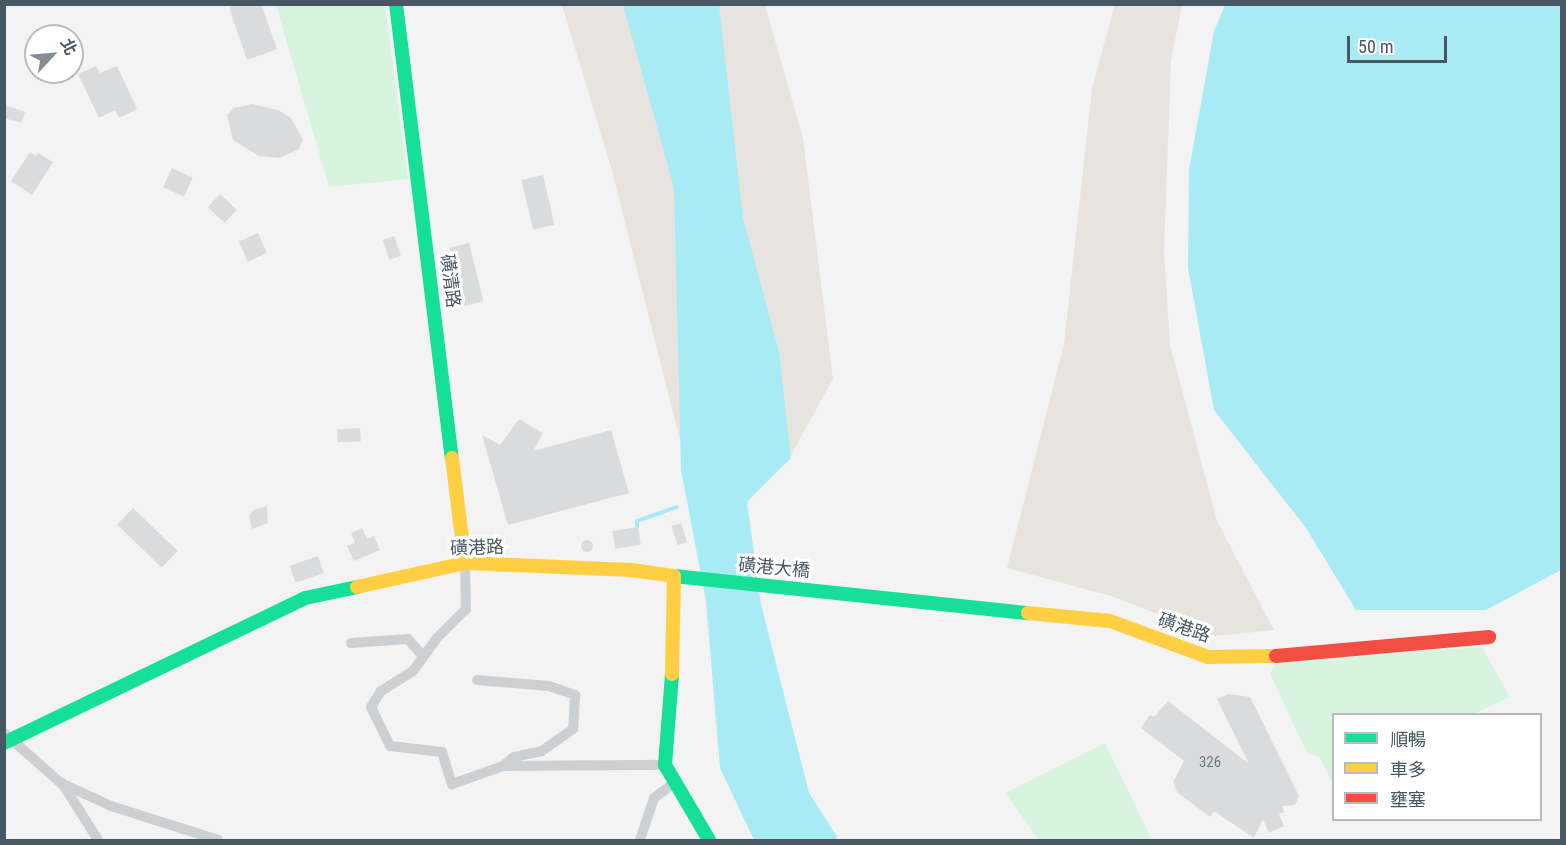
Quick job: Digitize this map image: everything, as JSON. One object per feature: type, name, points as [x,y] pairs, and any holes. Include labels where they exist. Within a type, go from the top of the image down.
[{"type":"street","name":"磺清路","points":[[396,4],[465,563]]},
{"type":"street","name":"磺港路","points":[[7,738],[146,678],[305,598],[465,563],[620,569],[674,576]]},
{"type":"street","points":[[465,563],[466,609],[422,655],[413,671],[381,691],[371,707],[390,746],[442,752],[452,784],[503,766],[665,765]]},
{"type":"street","points":[[674,576],[676,622],[665,765],[709,840]]},
{"type":"street","name":"磺港大橋","points":[[674,576],[870,595]]},
{"type":"street","name":"磺港路","points":[[870,595],[1110,621],[1208,657],[1253,658],[1489,637]]},
{"type":"street","points":[[351,643],[408,639],[422,655]]},
{"type":"street","points":[[477,680],[549,686],[575,695],[573,729],[555,744],[513,757],[503,766]]},
{"type":"street","points":[[7,738],[61,783],[111,807],[218,840]]},
{"type":"street","points":[[61,783],[98,840]]},
{"type":"street","points":[[640,840],[654,798],[674,783]]},
{"type":"green space","points":[[276,5],[385,5],[408,179],[329,187]]},
{"type":"green space","points":[[1482,647],[1510,697],[1475,713],[1332,713],[1332,782],[1320,758],[1307,753],[1270,674],[1276,661]]},
{"type":"green space","points":[[1105,743],[1152,840],[1039,840],[1005,793]]},
{"type":"sand","points":[[1115,4],[1182,5],[1171,61],[1164,251],[1170,345],[1217,521],[1274,630],[1215,636],[1111,596],[1007,568],[1064,344],[1092,88]]},
{"type":"sand","points":[[562,5],[765,5],[803,138],[833,379],[786,464],[680,440],[612,171]]},
{"type":"water","points":[[623,5],[719,5],[743,218],[779,352],[791,458],[747,502],[761,604],[809,793],[838,838],[832,840],[754,840],[720,768],[706,601],[681,470],[674,188]]},
{"type":"water","points":[[1225,5],[1561,5],[1561,570],[1486,610],[1356,610],[1306,528],[1214,410],[1188,268],[1189,170],[1214,31]]},
{"type":"building","points":[[237,4],[261,4],[277,49],[247,60],[229,7]]},
{"type":"building","points":[[96,66],[100,73],[117,66],[137,109],[119,118],[115,110],[99,118],[83,84],[84,71]]},
{"type":"building","points":[[252,104],[278,110],[291,118],[303,140],[298,150],[279,158],[259,156],[233,140],[227,115],[234,108]]},
{"type":"building","points":[[4,105],[25,112],[21,123],[4,118]]},
{"type":"building","points":[[30,152],[36,156],[38,153],[53,162],[32,195],[11,181]]},
{"type":"building","points":[[172,168],[193,178],[184,197],[163,187]]},
{"type":"building","points":[[543,175],[554,225],[533,230],[522,180]]},
{"type":"building","points":[[220,194],[237,210],[225,223],[208,207]]},
{"type":"building","points":[[258,233],[267,253],[248,262],[239,242]]},
{"type":"building","points":[[394,236],[401,256],[389,260],[383,240]]},
{"type":"building","points":[[469,243],[484,301],[464,306],[450,248]]},
{"type":"building","points":[[519,419],[543,433],[533,451],[611,430],[629,493],[508,525],[482,435],[500,445]]},
{"type":"building","points":[[360,428],[361,441],[338,443],[337,430]]},
{"type":"building","points":[[267,506],[268,523],[252,529],[249,516],[253,510]]},
{"type":"building","points":[[133,508],[178,551],[162,568],[117,525]]},
{"type":"building","points":[[681,523],[687,542],[678,545],[671,526]]},
{"type":"building","points":[[638,527],[641,545],[615,549],[612,531]]},
{"type":"building","points":[[362,528],[367,539],[374,536],[380,550],[354,561],[347,546],[355,543],[351,533]]},
{"type":"building","points":[[589,540],[592,541],[592,551],[585,552],[582,551],[581,544],[582,541]]},
{"type":"building","points":[[318,556],[324,573],[295,583],[290,566]]},
{"type":"building","points":[[1229,694],[1250,697],[1299,796],[1295,805],[1282,806],[1284,812],[1279,814],[1284,826],[1269,833],[1263,819],[1254,838],[1214,811],[1210,817],[1177,792],[1173,782],[1184,761],[1141,728],[1150,715],[1154,717],[1168,701],[1249,764],[1217,699]]},
{"type":"waterway","points":[[637,526],[637,521],[677,507]]},
{"type":"traffic: fast","points":[[396,4],[452,458]]},
{"type":"traffic: fast","points":[[674,576],[1028,613]]},
{"type":"traffic: fast","points":[[4,743],[305,598],[357,587]]},
{"type":"traffic: fast","points":[[672,674],[665,765],[709,840]]},
{"type":"traffic: slow","points":[[452,458],[465,563]]},
{"type":"traffic: slow","points":[[357,587],[465,563],[631,570],[674,576],[672,674]]},
{"type":"traffic: slow","points":[[1028,613],[1110,621],[1208,657],[1276,656]]},
{"type":"traffic: jam","points":[[1276,656],[1489,637]]}]
